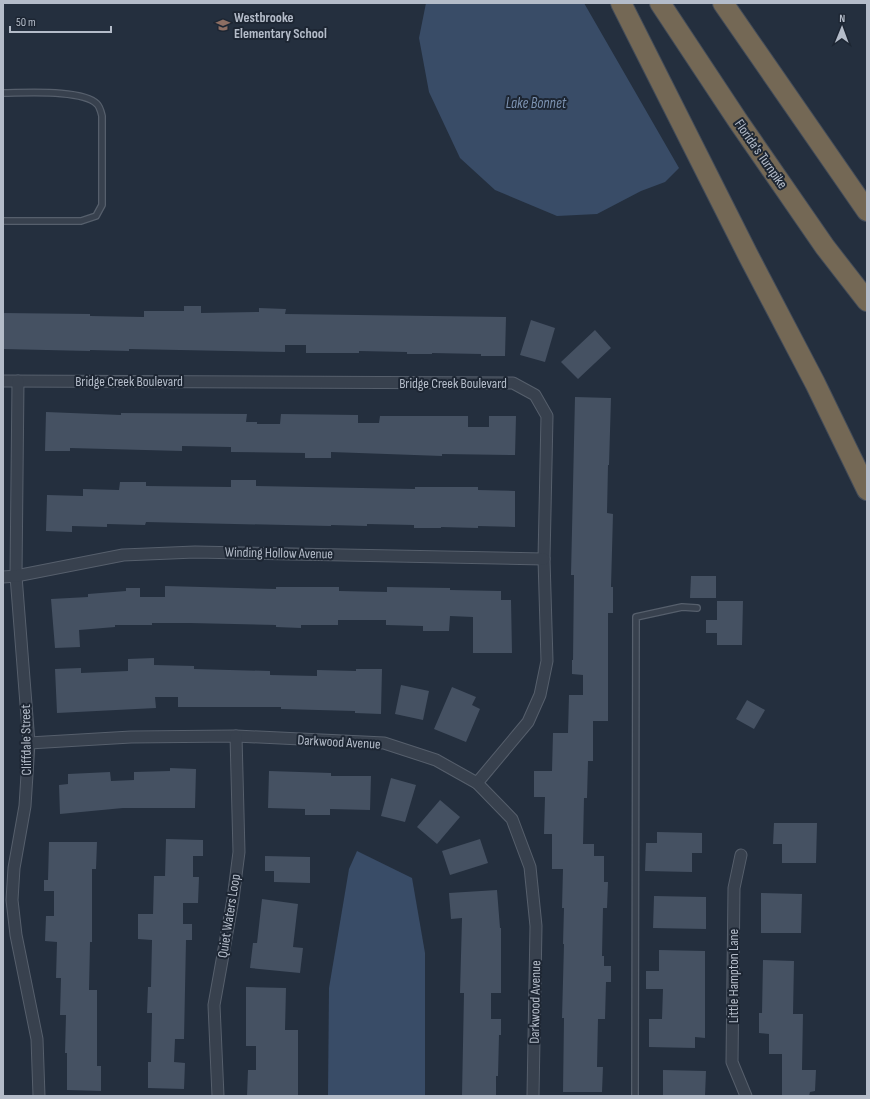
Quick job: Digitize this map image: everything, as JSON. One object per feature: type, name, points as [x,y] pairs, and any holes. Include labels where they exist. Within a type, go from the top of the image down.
[{"type":"highway","points":[[621,3],[748,255],[815,383],[867,490]]},
{"type":"highway","name":"Florida's Turnpike","points":[[660,3],[764,159],[825,247],[867,301]]},
{"type":"highway","points":[[723,3],[867,211]]},
{"type":"street","name":"Bridge Creek Boulevard","points":[[3,381],[513,384],[535,396],[547,416],[544,559],[547,661],[540,695],[528,722],[478,783]]},
{"type":"street","name":"Cliffdale Street","points":[[18,381],[16,576],[29,743],[25,806],[14,868],[12,900],[16,935],[37,1039],[39,1096]]},
{"type":"street","name":"Winding Hollow Avenue","points":[[3,577],[16,576],[123,555],[195,552],[544,559]]},
{"type":"street","name":"Darkwood Avenue","points":[[29,743],[131,737],[236,736],[384,743],[436,760],[478,783],[512,819],[530,867],[536,926],[533,1096]]},
{"type":"street","name":"Quiet Waters Loop","points":[[218,1096],[214,1005],[233,899],[239,852],[236,736]]},
{"type":"street","name":"Little Hampton Lane","points":[[741,855],[734,888],[732,1062],[746,1096]]},
{"type":"lane","points":[[3,93],[64,93],[86,97],[98,104],[102,116],[102,205],[96,216],[81,221],[3,221]]},
{"type":"lane","points":[[635,1096],[636,617],[682,607],[697,608]]},
{"type":"water","name":"Lake Bonnet","points":[[426,3],[584,3],[679,168],[665,182],[641,191],[597,214],[557,216],[495,190],[460,158],[429,92],[419,38]]},
{"type":"water","points":[[357,851],[412,878],[425,953],[425,1096],[328,1096],[329,988],[349,869]]},
{"type":"building","points":[[184,306],[201,306],[201,313],[259,312],[259,308],[286,309],[285,314],[506,317],[505,356],[432,353],[407,354],[407,352],[359,351],[359,353],[306,353],[306,345],[285,345],[285,352],[129,349],[129,351],[90,351],[3,349],[3,313],[90,314],[90,316],[144,317],[144,311],[184,311]]},
{"type":"building","points":[[531,320],[555,328],[545,362],[520,355]]},
{"type":"building","points":[[595,330],[611,348],[578,379],[561,362]]},
{"type":"building","points":[[575,397],[611,398],[607,513],[613,514],[611,587],[613,587],[613,613],[608,613],[608,721],[593,721],[593,761],[588,761],[587,798],[584,798],[583,844],[594,844],[594,856],[604,856],[604,882],[608,882],[607,908],[603,908],[602,956],[604,956],[604,966],[611,966],[611,982],[606,982],[605,1019],[598,1019],[597,1067],[603,1067],[602,1092],[563,1092],[563,869],[552,869],[552,834],[544,834],[545,797],[534,797],[534,771],[552,771],[553,733],[568,733],[569,695],[583,695],[583,675],[572,674],[574,575],[571,575]]},
{"type":"building","points":[[46,412],[121,415],[121,413],[247,414],[246,422],[257,422],[257,424],[280,424],[281,414],[358,415],[358,423],[379,423],[380,416],[468,416],[468,427],[489,427],[489,416],[516,416],[515,455],[442,454],[442,456],[331,452],[331,458],[305,458],[305,453],[231,452],[231,447],[182,446],[182,451],[70,448],[70,451],[45,451]]},
{"type":"building","points":[[231,480],[256,480],[256,486],[415,489],[415,487],[478,487],[478,490],[515,491],[515,527],[478,526],[478,528],[414,528],[414,525],[367,524],[367,526],[331,526],[146,522],[145,525],[107,524],[107,527],[72,526],[72,532],[46,531],[47,495],[83,496],[83,489],[119,490],[120,482],[146,482],[146,486],[231,487]]},
{"type":"building","points":[[691,576],[716,576],[716,598],[690,598]]},
{"type":"building","points":[[165,586],[276,589],[276,587],[339,587],[339,591],[387,592],[387,587],[450,588],[450,590],[501,591],[501,600],[511,600],[512,653],[473,653],[473,617],[450,616],[449,631],[423,631],[423,626],[386,625],[386,620],[338,620],[338,625],[301,625],[301,628],[276,627],[276,625],[190,623],[115,625],[115,627],[79,630],[80,647],[55,648],[51,599],[88,597],[88,594],[126,591],[126,588],[140,588],[140,597],[165,597]]},
{"type":"building","points":[[717,601],[743,601],[742,645],[717,645],[717,633],[706,633],[706,620],[717,620]]},
{"type":"building","points":[[154,658],[154,665],[194,666],[194,669],[270,671],[270,675],[317,676],[317,670],[356,671],[356,669],[382,669],[381,714],[355,713],[355,711],[281,709],[281,707],[178,707],[178,697],[155,697],[156,708],[57,713],[55,669],[81,668],[81,673],[128,671],[128,659]]},
{"type":"building","points":[[401,685],[429,691],[423,720],[395,714]]},
{"type":"building","points":[[452,687],[476,697],[472,705],[480,709],[466,742],[434,729]]},
{"type":"building","points":[[747,700],[765,710],[754,729],[736,719]]},
{"type":"building","points":[[170,768],[196,769],[195,808],[123,808],[60,814],[59,785],[68,784],[68,774],[110,772],[111,781],[134,780],[134,772],[170,771]]},
{"type":"building","points":[[269,771],[331,773],[331,776],[371,776],[370,810],[330,809],[330,815],[305,815],[305,809],[268,808]]},
{"type":"building","points":[[391,778],[416,785],[405,822],[381,816]]},
{"type":"building","points":[[440,800],[460,817],[437,844],[417,827]]},
{"type":"building","points":[[774,823],[817,823],[816,863],[782,863],[782,844],[773,844]]},
{"type":"building","points":[[657,832],[702,833],[702,853],[692,853],[692,872],[645,871],[646,843],[657,843]]},
{"type":"building","points":[[166,839],[203,840],[203,856],[193,856],[193,877],[199,877],[198,903],[183,903],[183,924],[192,924],[192,940],[186,940],[184,1039],[175,1039],[174,1062],[185,1063],[184,1089],[148,1088],[148,1062],[151,1062],[152,1013],[147,1013],[148,987],[151,987],[152,940],[138,939],[138,914],[153,914],[154,876],[165,876]]},
{"type":"building","points":[[480,839],[488,863],[450,875],[442,851]]},
{"type":"building","points":[[49,842],[97,842],[96,869],[92,869],[92,942],[90,942],[89,990],[97,990],[97,1066],[101,1066],[101,1091],[67,1090],[67,1053],[65,1053],[66,1015],[60,1015],[61,978],[56,978],[57,942],[45,941],[46,916],[54,916],[54,891],[44,891],[44,880],[48,880]]},
{"type":"building","points":[[265,856],[310,857],[310,883],[274,882],[274,871],[265,871]]},
{"type":"building","points":[[497,890],[501,928],[501,993],[491,993],[491,1019],[501,1019],[498,1076],[496,1076],[496,1096],[462,1096],[464,993],[460,993],[462,918],[451,919],[449,893]]},
{"type":"building","points":[[761,893],[802,894],[801,933],[761,933]]},
{"type":"building","points":[[654,896],[706,897],[706,929],[653,928]]},
{"type":"building","points":[[262,899],[298,904],[293,947],[303,948],[300,973],[250,968],[253,943],[257,943]]},
{"type":"building","points":[[659,950],[705,951],[705,1038],[695,1037],[695,1048],[649,1047],[649,1019],[662,1019],[663,989],[646,989],[646,971],[659,971]]},
{"type":"building","points":[[763,960],[794,961],[793,1014],[803,1014],[802,1070],[816,1070],[815,1091],[810,1092],[809,1096],[782,1096],[782,1054],[769,1054],[769,1034],[759,1033],[759,1013],[762,1013]]},
{"type":"building","points":[[246,987],[286,988],[285,1030],[298,1030],[298,1096],[247,1096],[248,1070],[256,1070],[256,1046],[246,1046]]},
{"type":"building","points":[[663,1070],[706,1071],[705,1096],[663,1096]]},
{"type":"place","name":"Westbrooke Elementary School","points":[[223,25]]}]
